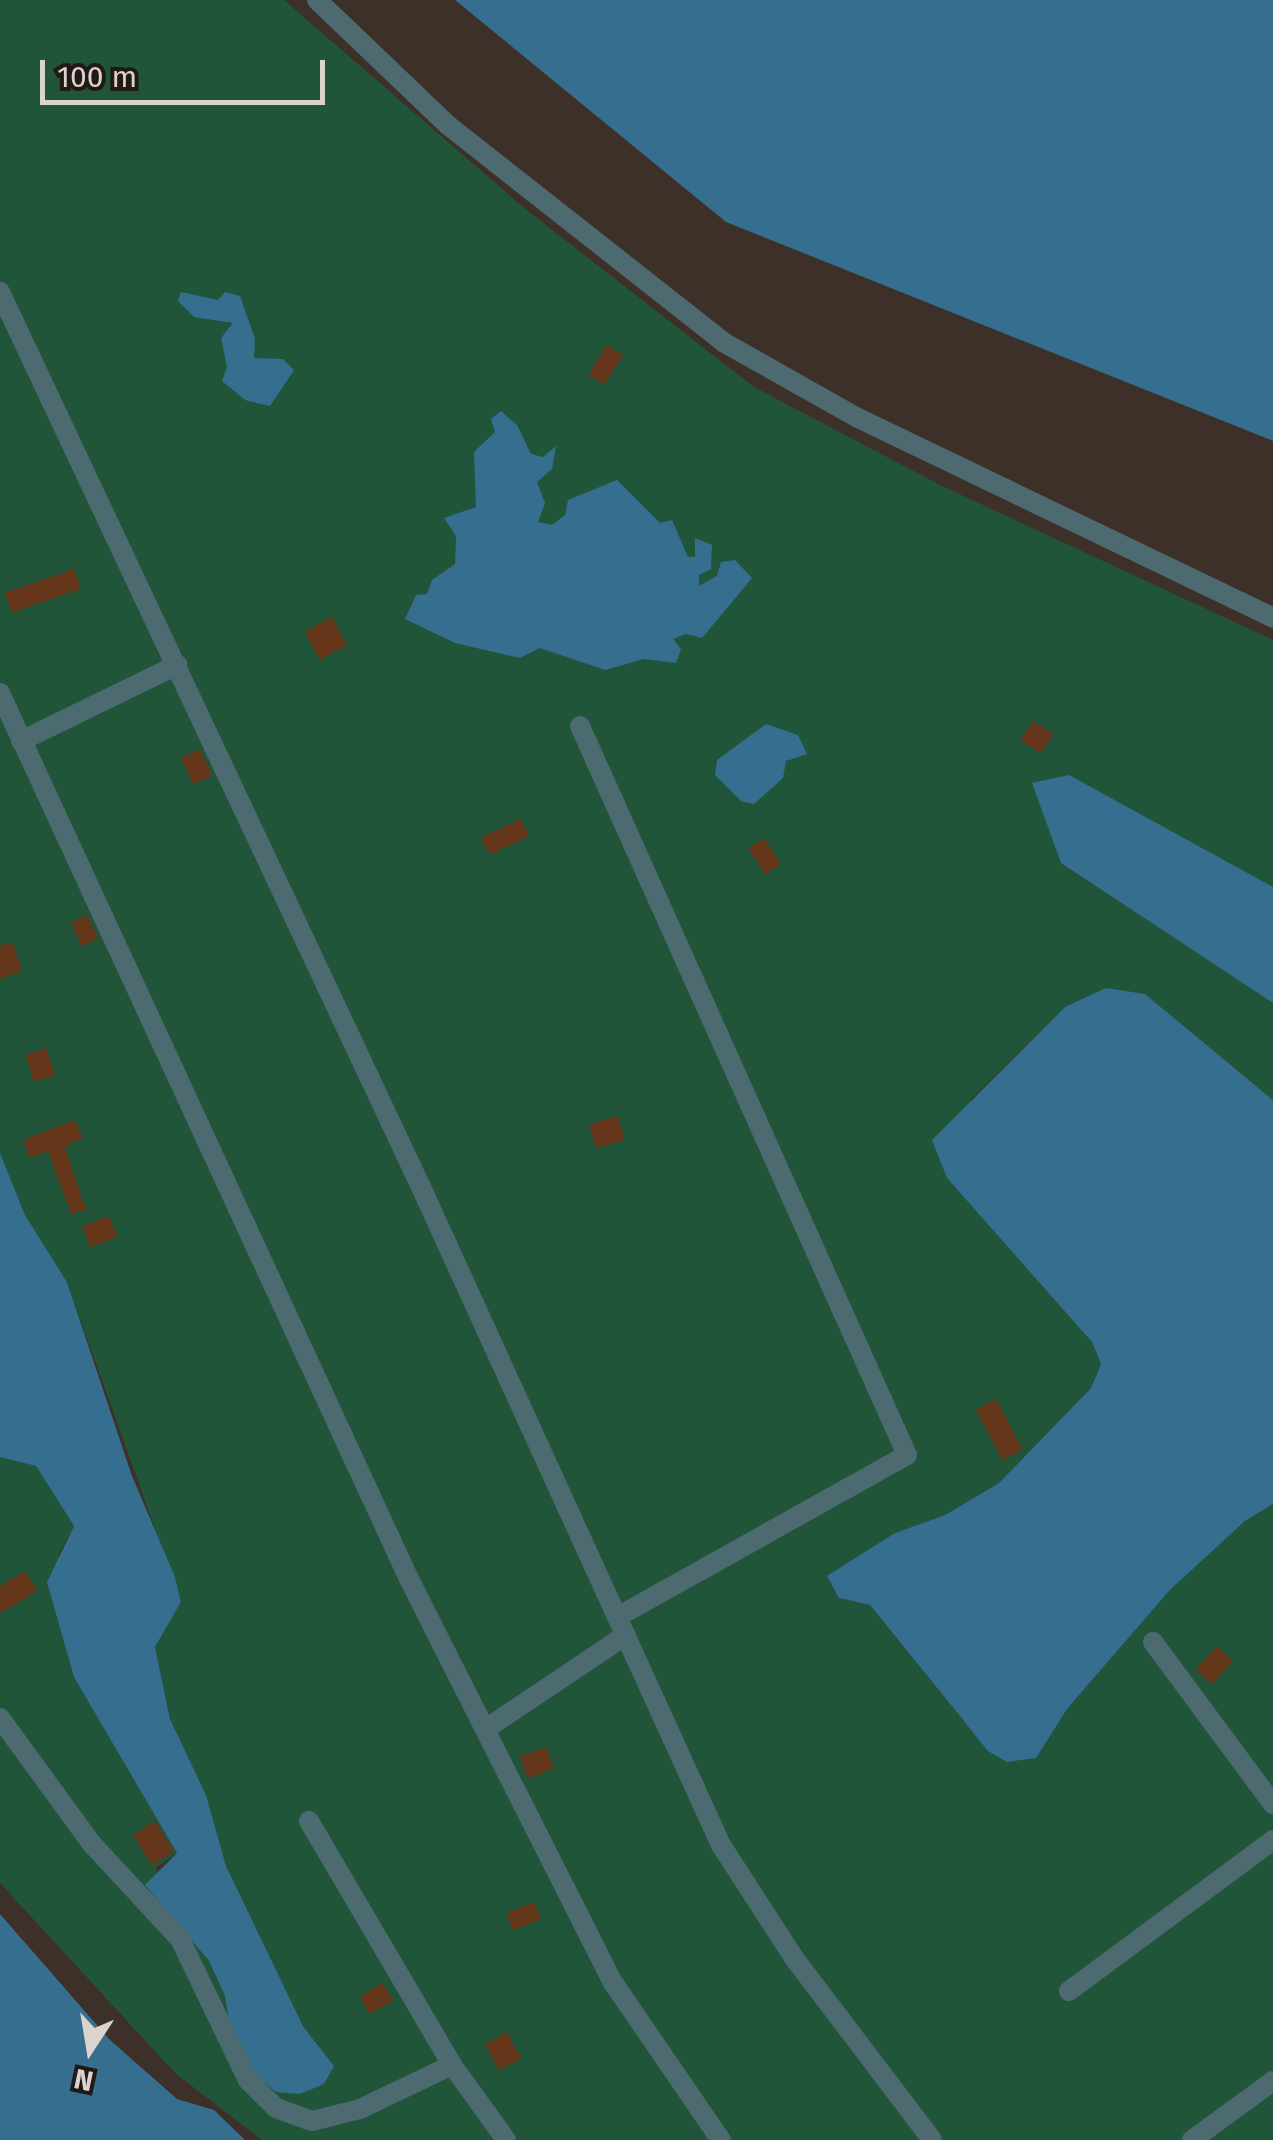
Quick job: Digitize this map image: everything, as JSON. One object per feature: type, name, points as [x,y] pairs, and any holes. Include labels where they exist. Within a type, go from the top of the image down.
[{"type":"lane","points":[[317,0],[450,126],[722,342],[856,417],[1273,618]]},
{"type":"lane","points":[[0,292],[177,664],[721,1845],[756,1903],[932,2140]]},
{"type":"lane","points":[[21,741],[177,664]]},
{"type":"lane","points":[[0,693],[408,1579],[614,1984],[721,2140]]},
{"type":"lane","points":[[487,1728],[622,1625],[907,1455],[580,726]]},
{"type":"lane","points":[[1154,1642],[1273,1804]]},
{"type":"lane","points":[[0,1718],[92,1844],[180,1939],[248,2080],[276,2108],[312,2121],[360,2109],[452,2065]]},
{"type":"lane","points":[[309,1820],[452,2065],[506,2140]]},
{"type":"lane","points":[[1069,1991],[1271,1849]]},
{"type":"lane","points":[[1192,2140],[1273,2081]]},
{"type":"green space","points":[[0,0],[284,0],[524,208],[754,387],[942,486],[1273,640],[1273,1100],[1145,994],[1065,1007],[971,1099],[947,1178],[1049,1288],[1092,1342],[1101,1364],[1091,1388],[999,1483],[945,1515],[895,1533],[839,1598],[870,1605],[964,1722],[1007,1762],[1035,1758],[1067,1709],[1169,1591],[1245,1521],[1273,1504],[1273,2140],[262,2140],[175,2073],[0,1883],[0,1457],[36,1466],[74,1526],[59,1554],[74,1677],[166,1828],[177,1853],[156,1867],[162,1905],[209,1961],[225,1996],[232,2041],[320,2047],[303,2026],[226,1866],[206,1795],[170,1719],[155,1647],[181,1602],[67,1282],[25,1215],[0,1153]]},
{"type":"water","points":[[455,0],[1273,0],[1273,441],[726,222]]},
{"type":"water","points":[[181,292],[218,300],[225,292],[240,296],[255,339],[254,358],[283,359],[294,370],[270,406],[245,400],[222,381],[227,367],[221,338],[233,323],[194,317],[178,301]]},
{"type":"water","points":[[501,411],[517,425],[531,454],[543,457],[556,446],[552,469],[537,482],[545,503],[538,522],[552,525],[565,515],[568,500],[617,480],[660,523],[672,520],[688,557],[695,557],[695,538],[712,545],[711,569],[699,575],[699,586],[717,576],[721,562],[735,560],[752,578],[702,638],[686,634],[673,639],[681,649],[676,663],[644,659],[605,670],[540,648],[520,658],[455,643],[405,619],[416,595],[427,594],[432,580],[455,564],[456,536],[444,518],[476,507],[474,452],[495,432],[491,419]]},
{"type":"water","points":[[766,724],[798,735],[807,754],[786,761],[783,778],[754,804],[741,801],[715,775],[717,760]]},
{"type":"water","points":[[1069,775],[1273,887],[1273,1003],[1061,863],[1032,783]]},
{"type":"water","points":[[1106,988],[1145,994],[1273,1100],[1273,1504],[1245,1521],[1169,1591],[1067,1709],[1036,1758],[1007,1762],[988,1751],[870,1605],[839,1598],[827,1576],[895,1533],[945,1515],[999,1483],[1091,1388],[1101,1364],[1092,1342],[947,1178],[932,1140],[1065,1007]]},
{"type":"water","points":[[0,1153],[25,1215],[67,1282],[132,1476],[175,1577],[181,1602],[155,1647],[170,1719],[206,1795],[226,1866],[303,2026],[334,2066],[324,2084],[300,2094],[276,2092],[250,2070],[232,2041],[225,1996],[209,1961],[145,1885],[177,1853],[74,1677],[47,1582],[74,1526],[36,1466],[0,1457]]},
{"type":"water","points":[[0,1914],[110,2040],[177,2099],[214,2110],[245,2140],[0,2140]]},
{"type":"building","points":[[607,345],[623,355],[605,385],[588,375]]},
{"type":"building","points":[[74,569],[81,589],[12,613],[5,593]]},
{"type":"building","points":[[332,617],[347,645],[320,660],[305,632]]},
{"type":"building","points":[[1033,721],[1053,734],[1041,753],[1020,740]]},
{"type":"building","points":[[200,749],[212,775],[193,784],[181,758]]},
{"type":"building","points":[[521,819],[529,836],[489,855],[481,838]]},
{"type":"building","points":[[764,838],[781,864],[765,874],[748,848]]},
{"type":"building","points":[[87,915],[98,939],[82,946],[71,923]]},
{"type":"building","points":[[12,942],[22,971],[0,979],[0,946]]},
{"type":"building","points":[[46,1048],[55,1074],[34,1082],[25,1055]]},
{"type":"building","points":[[618,1116],[625,1140],[596,1148],[589,1124]]},
{"type":"building","points":[[74,1120],[83,1137],[65,1147],[86,1210],[71,1214],[48,1151],[30,1158],[23,1140]]},
{"type":"building","points":[[109,1216],[117,1236],[90,1247],[82,1227]]},
{"type":"building","points":[[996,1399],[1023,1449],[1002,1460],[976,1410]]},
{"type":"building","points":[[25,1571],[37,1591],[0,1613],[0,1586]]},
{"type":"building","points":[[1217,1646],[1233,1661],[1211,1684],[1195,1669]]},
{"type":"building","points":[[546,1747],[554,1769],[528,1778],[520,1757]]},
{"type":"building","points":[[155,1821],[174,1852],[152,1865],[133,1835]]},
{"type":"building","points":[[534,1902],[541,1919],[513,1930],[506,1913]]},
{"type":"building","points":[[383,1983],[393,2000],[370,2014],[360,1996]]},
{"type":"building","points":[[507,2032],[521,2058],[499,2070],[485,2044]]}]
